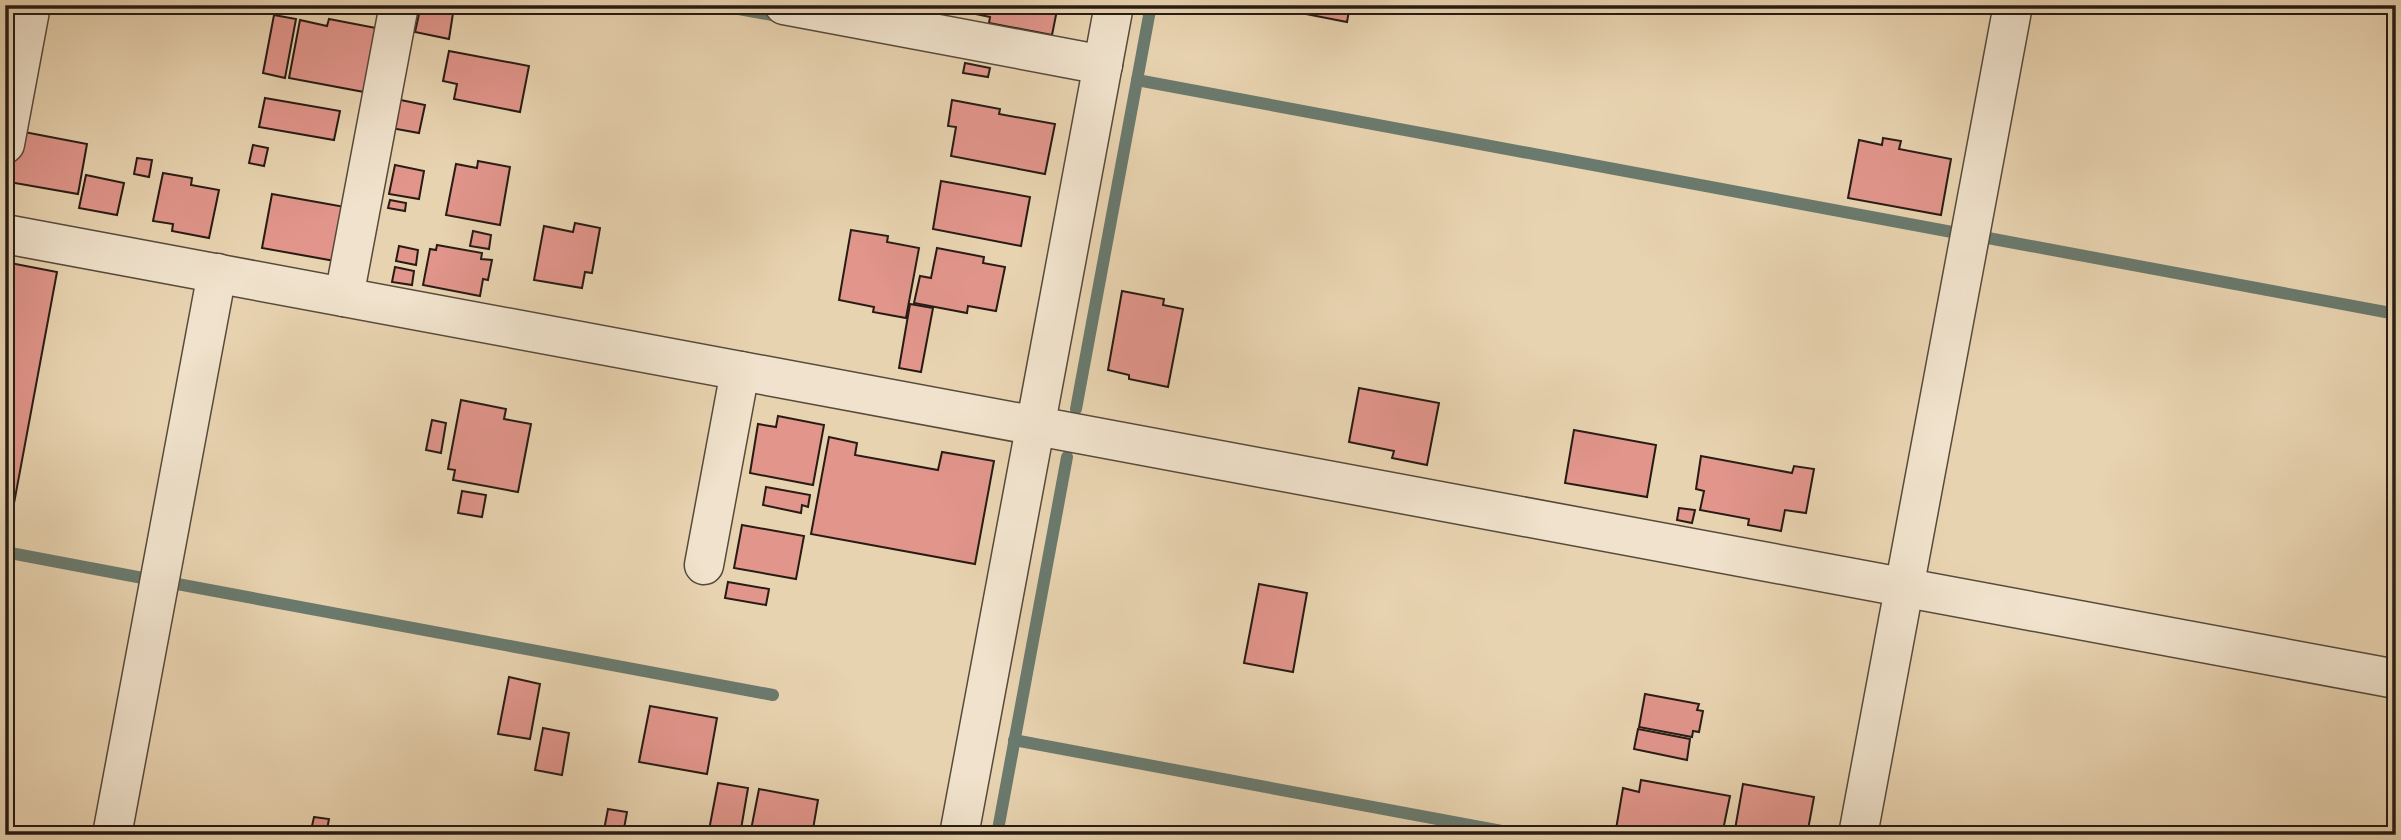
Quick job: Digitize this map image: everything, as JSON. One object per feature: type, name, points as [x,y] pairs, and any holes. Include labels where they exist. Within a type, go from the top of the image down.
[{"type":"street","points":[[5,144],[31,5]]},
{"type":"street","points":[[344,298],[399,5]]},
{"type":"street","points":[[784,5],[1103,65]]},
{"type":"street","points":[[959,835],[1114,5]]},
{"type":"street","points":[[1858,835],[2013,5]]},
{"type":"street","points":[[5,234],[2396,679]]},
{"type":"street","points":[[112,835],[217,274]]},
{"type":"street","points":[[704,565],[740,371]]},
{"type":"building","points":[[421,5],[454,7],[449,39],[415,32]]},
{"type":"building","points":[[973,5],[1058,5],[1052,35],[989,23],[990,17],[971,13]]},
{"type":"building","points":[[1280,5],[1350,5],[1347,22],[1280,9]]},
{"type":"building","points":[[274,15],[296,19],[285,78],[263,73]]},
{"type":"building","points":[[329,19],[376,28],[364,92],[289,78],[300,20],[327,26]]},
{"type":"building","points":[[449,51],[529,66],[520,112],[454,99],[457,84],[443,81]]},
{"type":"building","points":[[965,63],[990,68],[988,77],[963,73]]},
{"type":"building","points":[[265,98],[340,111],[334,140],[259,127]]},
{"type":"building","points":[[396,99],[425,105],[419,133],[391,128]]},
{"type":"building","points":[[952,100],[1000,109],[999,114],[1055,124],[1045,174],[951,156],[956,127],[948,126]]},
{"type":"building","points":[[19,131],[87,144],[78,194],[9,182]]},
{"type":"building","points":[[1883,138],[1901,141],[1899,149],[1951,159],[1941,215],[1848,198],[1859,140],[1882,145]]},
{"type":"building","points":[[253,145],[268,148],[264,166],[249,163]]},
{"type":"building","points":[[137,158],[152,160],[149,177],[134,174]]},
{"type":"building","points":[[478,161],[510,167],[500,225],[446,215],[456,164],[477,168]]},
{"type":"building","points":[[395,165],[424,171],[419,199],[389,194]]},
{"type":"building","points":[[163,173],[192,178],[191,185],[219,190],[209,238],[172,231],[173,224],[153,221]]},
{"type":"building","points":[[86,175],[124,183],[117,215],[79,208]]},
{"type":"building","points":[[941,181],[1030,197],[1021,246],[933,229]]},
{"type":"building","points":[[272,194],[345,207],[335,261],[262,248]]},
{"type":"building","points":[[390,200],[406,203],[405,211],[388,208]]},
{"type":"building","points":[[575,223],[600,228],[592,273],[585,272],[582,288],[534,280],[544,226],[573,232]]},
{"type":"building","points":[[851,230],[888,236],[887,242],[919,248],[906,318],[873,312],[874,307],[839,300]]},
{"type":"building","points":[[473,231],[491,235],[489,249],[470,246]]},
{"type":"building","points":[[437,245],[482,253],[481,259],[492,260],[488,280],[483,279],[480,296],[423,285],[430,249],[436,250]]},
{"type":"building","points":[[399,246],[418,250],[416,265],[396,261]]},
{"type":"building","points":[[937,248],[984,257],[983,263],[1005,267],[996,311],[968,306],[967,313],[914,303],[920,276],[931,278]]},
{"type":"building","points":[[5,262],[57,272],[7,541],[5,541]]},
{"type":"building","points":[[395,267],[414,271],[412,285],[392,282]]},
{"type":"building","points":[[1122,291],[1164,299],[1163,305],[1183,309],[1168,387],[1129,379],[1129,375],[1108,370]]},
{"type":"building","points":[[910,304],[933,308],[921,372],[899,368]]},
{"type":"building","points":[[1359,388],[1439,403],[1427,465],[1392,458],[1394,451],[1349,442]]},
{"type":"building","points":[[461,400],[506,409],[504,419],[531,424],[518,492],[453,480],[455,470],[448,469]]},
{"type":"building","points":[[778,416],[824,425],[813,485],[750,473],[758,424],[776,427]]},
{"type":"building","points":[[432,420],[446,423],[441,453],[426,450]]},
{"type":"building","points":[[1574,430],[1656,445],[1647,497],[1565,483]]},
{"type":"building","points":[[829,437],[857,443],[855,455],[938,470],[942,452],[994,461],[975,564],[811,534]]},
{"type":"building","points":[[1701,456],[1792,473],[1794,466],[1814,469],[1806,513],[1785,510],[1781,531],[1748,525],[1749,519],[1700,510],[1704,491],[1696,489]]},
{"type":"building","points":[[766,487],[810,495],[808,507],[802,505],[801,513],[763,505]]},
{"type":"building","points":[[462,491],[486,495],[482,517],[458,513]]},
{"type":"building","points":[[1679,508],[1695,510],[1692,523],[1677,520]]},
{"type":"building","points":[[742,525],[804,536],[796,579],[734,568]]},
{"type":"building","points":[[728,582],[769,589],[766,605],[725,598]]},
{"type":"building","points":[[1259,584],[1307,593],[1293,672],[1244,663]]},
{"type":"building","points":[[509,677],[540,684],[530,739],[498,734]]},
{"type":"building","points":[[1645,694],[1699,704],[1697,710],[1703,711],[1699,732],[1693,731],[1692,737],[1639,727]]},
{"type":"building","points":[[650,706],[717,718],[707,774],[639,762]]},
{"type":"building","points":[[543,728],[569,733],[562,775],[535,770]]},
{"type":"building","points":[[1638,729],[1690,739],[1687,760],[1634,749]]},
{"type":"building","points":[[1641,780],[1730,796],[1722,835],[1615,835],[1623,788],[1639,792]]},
{"type":"building","points":[[718,783],[748,788],[740,835],[709,830]]},
{"type":"building","points":[[1743,784],[1814,797],[1807,835],[1734,835]]},
{"type":"building","points":[[759,789],[818,800],[812,835],[750,835]]},
{"type":"building","points":[[608,809],[627,812],[623,834],[604,830]]},
{"type":"building","points":[[314,817],[329,819],[326,835],[310,835]]},
{"type":"waterway","points":[[717,5],[783,17]]},
{"type":"waterway","points":[[1076,409],[1151,5]]},
{"type":"waterway","points":[[1137,80],[1952,232]]},
{"type":"waterway","points":[[1988,238],[2396,314]]},
{"type":"waterway","points":[[997,835],[1067,457]]},
{"type":"waterway","points":[[5,552],[148,579]]},
{"type":"waterway","points":[[172,583],[773,695]]},
{"type":"waterway","points":[[1014,740],[1523,835]]}]
